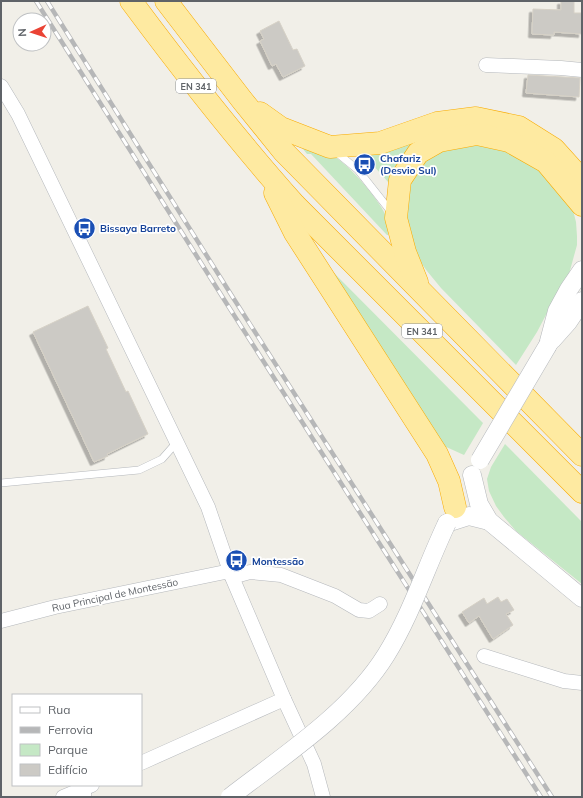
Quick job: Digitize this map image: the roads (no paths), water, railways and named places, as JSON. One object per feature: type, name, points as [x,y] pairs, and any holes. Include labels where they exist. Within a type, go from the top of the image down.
[{"type":"highway","name":"EN 341","points":[[131,1],[167,50],[263,169],[295,205],[582,492]]},
{"type":"highway","name":"EN 341","points":[[166,1],[284,152],[582,455]]},
{"type":"highway","points":[[242,100],[281,128],[330,147],[380,142],[437,123],[476,118],[519,127],[554,149],[582,180]]},
{"type":"highway","points":[[422,294],[405,252],[396,218],[400,180],[418,153],[439,141],[477,134],[510,141],[546,162],[582,205]]},
{"type":"highway","points":[[263,169],[295,233],[437,454],[449,481],[451,515]]},
{"type":"street","points":[[486,65],[582,70]]},
{"type":"street","points":[[1,86],[18,114],[208,506],[231,574],[284,699],[314,764],[323,797]]},
{"type":"street","points":[[548,345],[558,311],[569,289],[582,270]]},
{"type":"street","points":[[230,797],[335,716],[364,684],[386,656],[405,621],[451,515],[476,468],[548,345],[568,322],[582,301]]},
{"type":"street","points":[[476,468],[479,504],[489,521],[582,598]]},
{"type":"street","points":[[451,515],[466,504],[479,504]]},
{"type":"street","points":[[451,515],[469,516],[489,521]]},
{"type":"street","name":"Rua Principal de Montessão","points":[[1,621],[55,607],[231,574],[250,572],[280,575],[335,596],[359,610],[369,611],[380,604]]},
{"type":"street","points":[[484,656],[564,681],[582,683]]},
{"type":"street","points":[[142,763],[284,699]]},
{"type":"street","points":[[63,797],[85,790]]},
{"type":"lane","points":[[330,147],[358,170],[396,218]]},
{"type":"lane","points":[[1,483],[139,470],[162,459],[177,442]]},
{"type":"railway","points":[[36,1],[541,797]]},
{"type":"railway","points":[[47,1],[232,296],[552,797]]},
{"type":"place","name":"Chafariz (Desvio Sul)","points":[[364,164]]},
{"type":"place","name":"Bissaya Barreto","points":[[84,228]]},
{"type":"place","name":"Montessão","points":[[236,561]]}]
